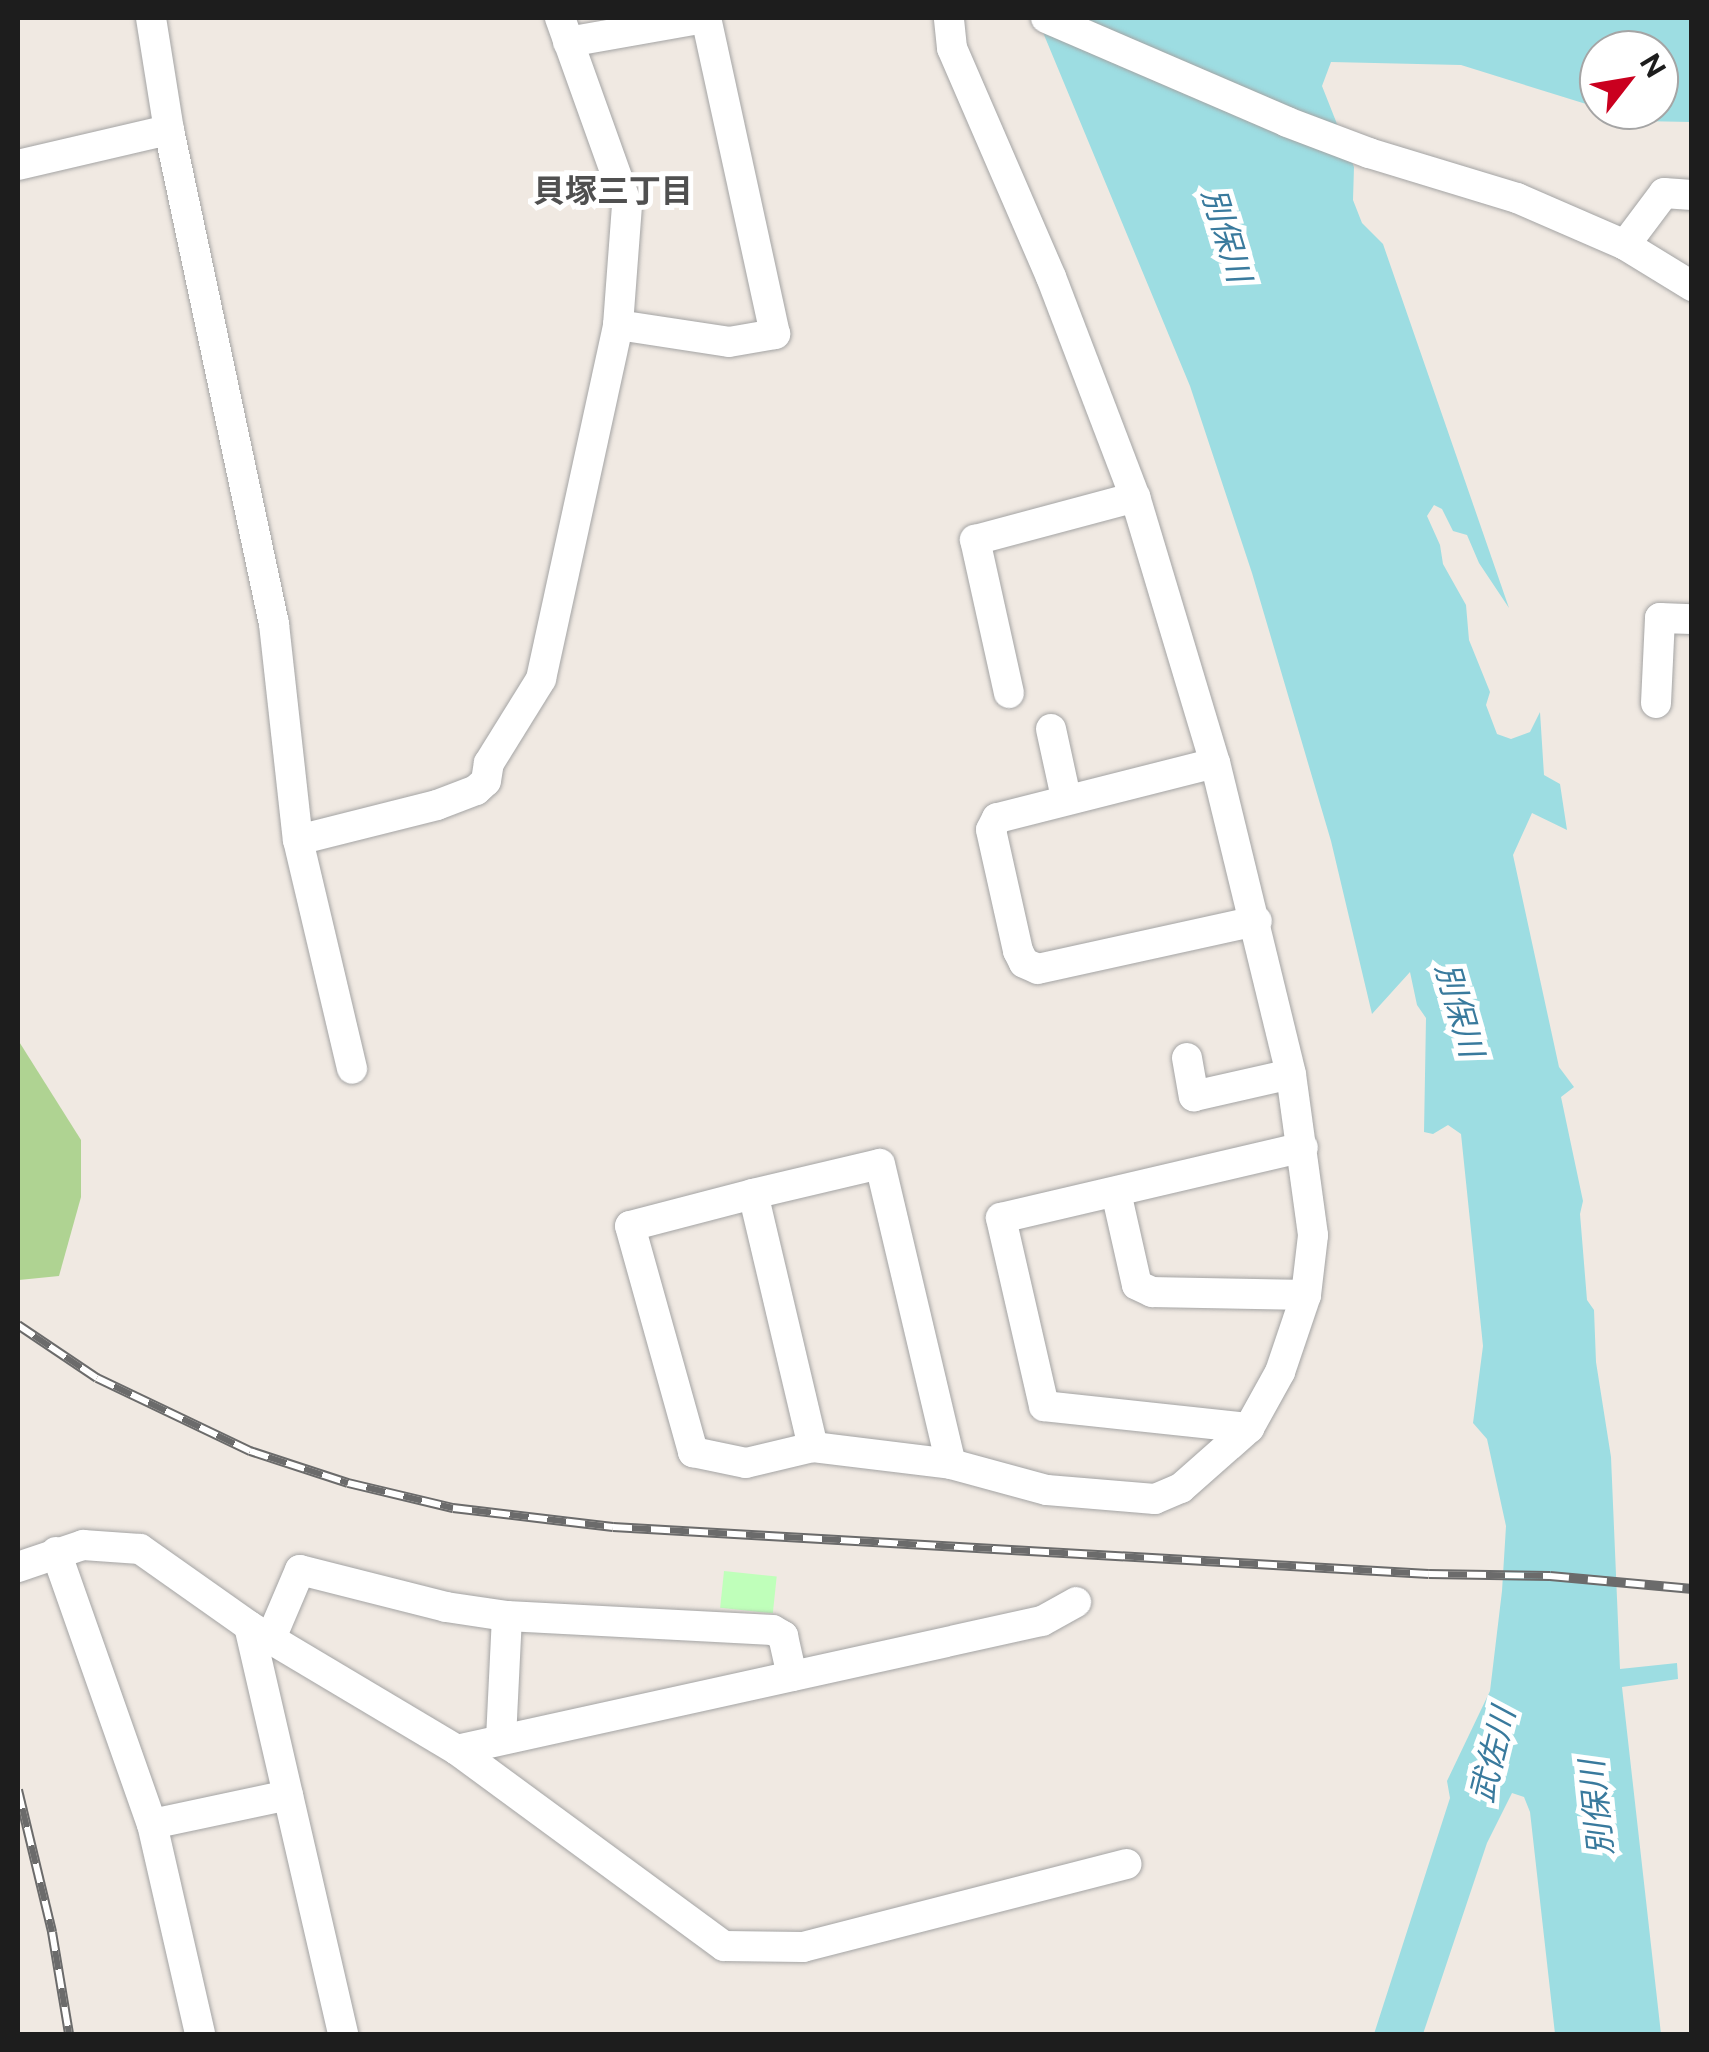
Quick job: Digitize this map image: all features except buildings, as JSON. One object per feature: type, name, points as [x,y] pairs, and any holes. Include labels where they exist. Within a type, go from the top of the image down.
[{"type":"street","points":[[151,18],[169,130],[274,624],[298,840],[352,1069]]},
{"type":"street","points":[[298,840],[437,805],[486,781],[490,763],[540,679],[618,325],[627,205],[564,30],[705,18],[774,334],[730,342],[618,325]]},
{"type":"street","points":[[950,18],[952,48],[1051,277],[1135,497],[1215,763],[1292,1074],[1313,1234],[1306,1295],[1280,1372],[1248,1428],[1181,1488],[1154,1499],[1047,1490],[951,1464],[813,1448],[746,1463],[693,1452],[630,1226],[880,1164],[951,1464]]},
{"type":"street","points":[[1046,18],[1231,100],[1370,153],[1517,198],[1625,245],[1692,286]]},
{"type":"street","points":[[18,165],[169,130]]},
{"type":"street","points":[[1625,245],[1664,193],[1692,195]]},
{"type":"street","points":[[1009,693],[975,540],[1135,497]]},
{"type":"street","points":[[1656,703],[1660,618],[1692,619]]},
{"type":"street","points":[[1051,729],[1066,798]]},
{"type":"street","points":[[1215,763],[1006,812],[990,830],[1018,952],[1024,962],[1038,969],[1256,921]]},
{"type":"street","points":[[1187,1058],[1194,1096],[1292,1074]]},
{"type":"street","points":[[1248,1428],[1044,1406],[1001,1218],[1303,1147]]},
{"type":"street","points":[[1116,1192],[1137,1285],[1152,1292],[1306,1295]]},
{"type":"street","points":[[753,1194],[813,1448]]},
{"type":"street","points":[[18,1566],[83,1545],[140,1549],[260,1632],[457,1750],[724,1946],[802,1947],[1127,1864]]},
{"type":"street","points":[[56,1552],[152,1824],[200,2034]]},
{"type":"street","points":[[343,2034],[288,1795],[260,1632],[300,1570],[446,1607],[507,1616],[774,1630],[783,1636],[792,1676]]},
{"type":"street","points":[[457,1750],[1042,1621],[1076,1602]]},
{"type":"street","points":[[502,1739],[507,1616]]},
{"type":"street","points":[[152,1824],[288,1795]]},
{"type":"green space","points":[[18,1040],[81,1140],[81,1197],[59,1276],[19,1280]]},
{"type":"green space","points":[[724,1571],[777,1577],[773,1613],[720,1608]]},
{"type":"water","points":[[1037,18],[1691,18],[1691,122],[1679,122],[1679,30],[1579,30],[1579,102],[1461,65],[1331,62],[1322,86],[1354,167],[1353,200],[1362,223],[1383,244],[1509,608],[1479,563],[1467,535],[1453,531],[1442,509],[1434,505],[1427,516],[1440,545],[1443,564],[1466,605],[1469,640],[1490,692],[1486,705],[1497,734],[1511,739],[1530,732],[1540,712],[1544,775],[1560,784],[1567,830],[1532,813],[1513,855],[1559,1067],[1574,1087],[1561,1097],[1583,1201],[1580,1214],[1587,1300],[1594,1310],[1596,1362],[1611,1457],[1620,1669],[1677,1663],[1678,1679],[1622,1687],[1661,2034],[1555,2034],[1530,1812],[1524,1797],[1512,1793],[1487,1843],[1423,2034],[1374,2034],[1450,1798],[1447,1781],[1490,1691],[1506,1526],[1487,1439],[1473,1423],[1483,1346],[1461,1134],[1448,1125],[1433,1134],[1424,1132],[1426,1018],[1417,1005],[1410,972],[1372,1014],[1331,841],[1252,573],[1190,386]]},
{"type":"railway","points":[[18,1325],[97,1378],[250,1451],[348,1483],[453,1508],[613,1527],[1429,1574],[1550,1576],[1692,1589]]},
{"type":"railway","points":[[18,1790],[52,1932],[69,2034]]},
{"type":"district","name":"貝塚三丁目","points":[[613,191]]},
{"type":"water label","name":"別保川","points":[[1226,235]]},
{"type":"water label","name":"別保川","points":[[1459,1010]]},
{"type":"water label","name":"武佐川","points":[[1493,1755]]},
{"type":"water label","name":"別保川","points":[[1597,1808]]}]
